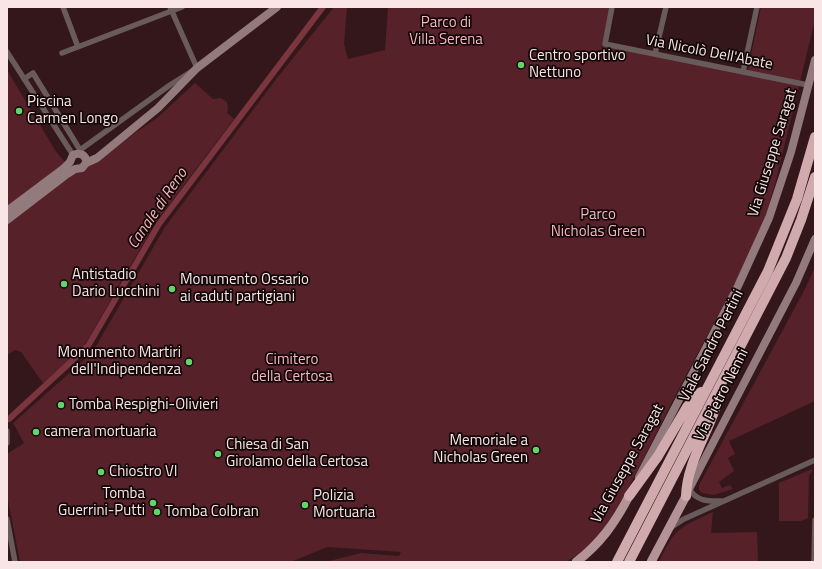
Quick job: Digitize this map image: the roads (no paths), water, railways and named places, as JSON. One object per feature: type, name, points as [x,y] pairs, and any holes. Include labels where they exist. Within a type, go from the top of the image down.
[{"type":"highway","name":"Viale Sandro Pertini","points":[[617,562],[778,248],[797,199],[815,137]]},
{"type":"highway","name":"Viale Sandro Pertini","points":[[629,562],[786,258],[801,220],[815,177]]},
{"type":"highway","points":[[687,492],[686,479],[712,420],[723,380]]},
{"type":"highway","points":[[629,496],[658,456],[687,407],[710,382]]},
{"type":"main road","name":"Via Pietro Nenni","points":[[651,562],[687,492]]},
{"type":"main road","name":"Via Giuseppe Saragat","points":[[576,562],[595,547],[610,530],[629,496]]},
{"type":"street","points":[[63,7],[78,47]]},
{"type":"street","points":[[62,53],[171,9],[182,7]]},
{"type":"street","name":"Via Nicolò Dell'Abate","points":[[612,7],[605,44],[808,85]]},
{"type":"street","points":[[655,54],[666,7]]},
{"type":"street","points":[[743,72],[757,7]]},
{"type":"street","points":[[7,220],[170,85],[197,68],[276,8]]},
{"type":"street","points":[[171,9],[197,68]]},
{"type":"street","points":[[7,52],[46,113],[79,159]]},
{"type":"street","name":"Via Giuseppe Saragat","points":[[629,496],[755,253],[781,185],[815,60]]},
{"type":"street","points":[[7,211],[79,159],[127,134],[158,108],[197,68]]},
{"type":"street","points":[[24,79],[34,73],[55,108],[79,159]]},
{"type":"street","points":[[46,113],[55,108]]},
{"type":"street","name":"Via Pietro Nenni","points":[[687,492],[796,283],[815,239]]},
{"type":"street","points":[[7,431],[7,442]]},
{"type":"street","points":[[668,529],[684,519],[815,460]]},
{"type":"street","points":[[687,492],[701,500],[725,501]]},
{"type":"street","points":[[7,519],[15,562]]},
{"type":"street","points":[[814,562],[815,520]]},
{"type":"street","points":[[7,557],[14,554]]},
{"type":"waterway","name":"Canale di Reno","points":[[9,419],[88,346],[159,224],[323,7]]},
{"type":"place","name":"Centro sportivo Nettuno","points":[[521,65]]},
{"type":"place","name":"Piscina Carmen Longo","points":[[19,111]]},
{"type":"place","name":"Antistadio Dario Lucchini","points":[[64,284]]},
{"type":"place","name":"Monumento Ossario ai caduti partigiani","points":[[172,289]]},
{"type":"place","name":"Monumento Martiri dell'Indipendenza","points":[[189,362]]},
{"type":"place","name":"Tomba Respighi-Olivieri","points":[[61,405]]},
{"type":"place","name":"camera mortuaria","points":[[36,432]]},
{"type":"place","name":"Memoriale a Nicholas Green","points":[[536,450]]},
{"type":"place","name":"Chiesa di San Girolamo della Certosa","points":[[218,454]]},
{"type":"place","name":"Chiostro VI","points":[[101,472]]},
{"type":"place","name":"Tomba Guerrini-Putti","points":[[153,503]]},
{"type":"place","name":"Polizia Mortuaria","points":[[305,505]]},
{"type":"place","name":"Tomba Colbran","points":[[157,512]]},
{"type":"park label","name":"Parco di Villa Serena","points":[[446,32]]},
{"type":"park label","name":"Parco Nicholas Green","points":[[598,224]]},
{"type":"park label","name":"Cimitero della Certosa","points":[[292,368]]}]
